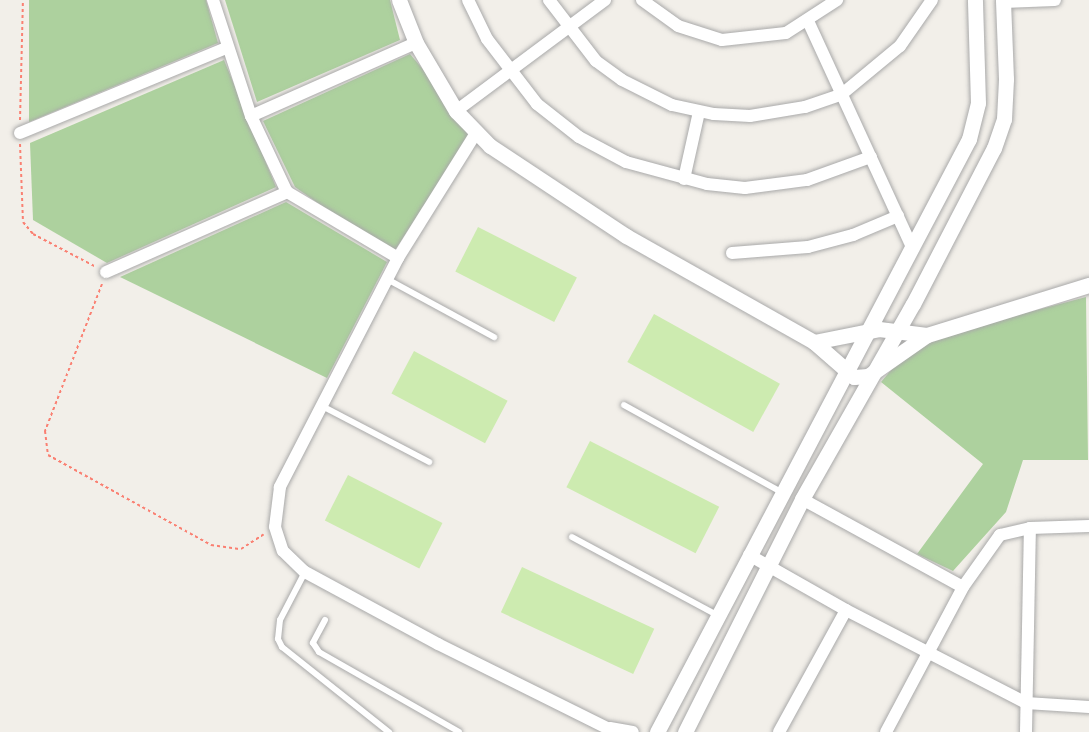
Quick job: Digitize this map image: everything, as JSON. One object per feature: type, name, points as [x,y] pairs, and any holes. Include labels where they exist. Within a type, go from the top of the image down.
[{"type":"street","points":[[213,0],[226,48],[251,116],[287,192],[398,258]]},
{"type":"street","points":[[399,0],[416,43],[456,111],[490,146],[626,236],[814,342],[846,370],[861,378],[927,335],[1089,285]]},
{"type":"street","points":[[468,0],[509,70],[537,104],[601,151],[648,170],[684,179],[745,188],[778,186],[832,172],[871,157]]},
{"type":"street","points":[[549,0],[567,27],[596,61],[622,80],[662,101],[699,112],[750,116],[777,113],[842,94],[900,46],[933,0]]},
{"type":"street","points":[[456,111],[605,0]]},
{"type":"street","points":[[642,0],[678,26],[722,40],[786,33],[808,21],[837,0]]},
{"type":"street","points":[[657,732],[781,492],[913,249],[969,139],[978,103],[975,0]]},
{"type":"street","points":[[685,732],[802,499],[897,330],[994,148],[1004,119],[1003,1],[1055,0]]},
{"type":"street","points":[[808,21],[913,249]]},
{"type":"street","points":[[251,116],[416,43]]},
{"type":"street","points":[[20,133],[226,48]]},
{"type":"street","points":[[684,179],[699,112]]},
{"type":"street","points":[[476,133],[398,258],[280,487],[275,527],[284,551],[305,572],[438,644],[613,730],[633,732]]},
{"type":"street","points":[[106,272],[287,192]]},
{"type":"street","points":[[732,253],[808,247],[853,235],[898,216]]},
{"type":"street","points":[[814,342],[868,332],[897,330],[927,335]]},
{"type":"street","points":[[802,499],[963,587]]},
{"type":"street","points":[[886,732],[963,587],[1000,535],[1030,528],[1089,526]]},
{"type":"street","points":[[1026,732],[1030,528]]},
{"type":"street","points":[[749,555],[846,610],[1026,703],[1089,706]]},
{"type":"street","points":[[779,732],[846,610]]},
{"type":"lane","points":[[387,279],[494,337]]},
{"type":"lane","points":[[624,405],[781,492]]},
{"type":"lane","points":[[322,406],[429,462]]},
{"type":"lane","points":[[572,537],[717,616]]},
{"type":"lane","points":[[305,572],[280,621],[278,639],[282,647],[389,732]]},
{"type":"lane","points":[[325,620],[313,643],[319,652],[459,732]]},
{"type":"path","points":[[23,0],[20,133],[23,222],[33,234],[106,272],[80,349],[45,431],[48,455],[211,545],[241,549],[275,527]]},
{"type":"green space","points":[[29,0],[206,0],[218,43],[29,122]]},
{"type":"green space","points":[[225,0],[390,0],[400,40],[257,102]]},
{"type":"green space","points":[[410,54],[473,129],[392,255],[295,187],[263,121]]},
{"type":"green space","points":[[224,60],[276,187],[107,263],[33,220],[30,143]]},
{"type":"green space","points":[[286,202],[387,262],[327,378],[120,277]]},
{"type":"green space","points":[[478,227],[577,277],[554,322],[455,272]]},
{"type":"green space","points":[[1086,297],[1088,460],[1023,460],[1006,512],[953,571],[917,554],[983,464],[881,382],[915,342]]},
{"type":"green space","points":[[654,314],[780,384],[753,432],[627,362]]},
{"type":"green space","points":[[414,351],[508,401],[485,443],[391,393]]},
{"type":"green space","points":[[590,441],[719,507],[696,553],[566,487]]},
{"type":"green space","points":[[348,475],[442,523],[419,569],[325,520]]},
{"type":"green space","points":[[522,567],[654,629],[633,674],[501,612]]}]
